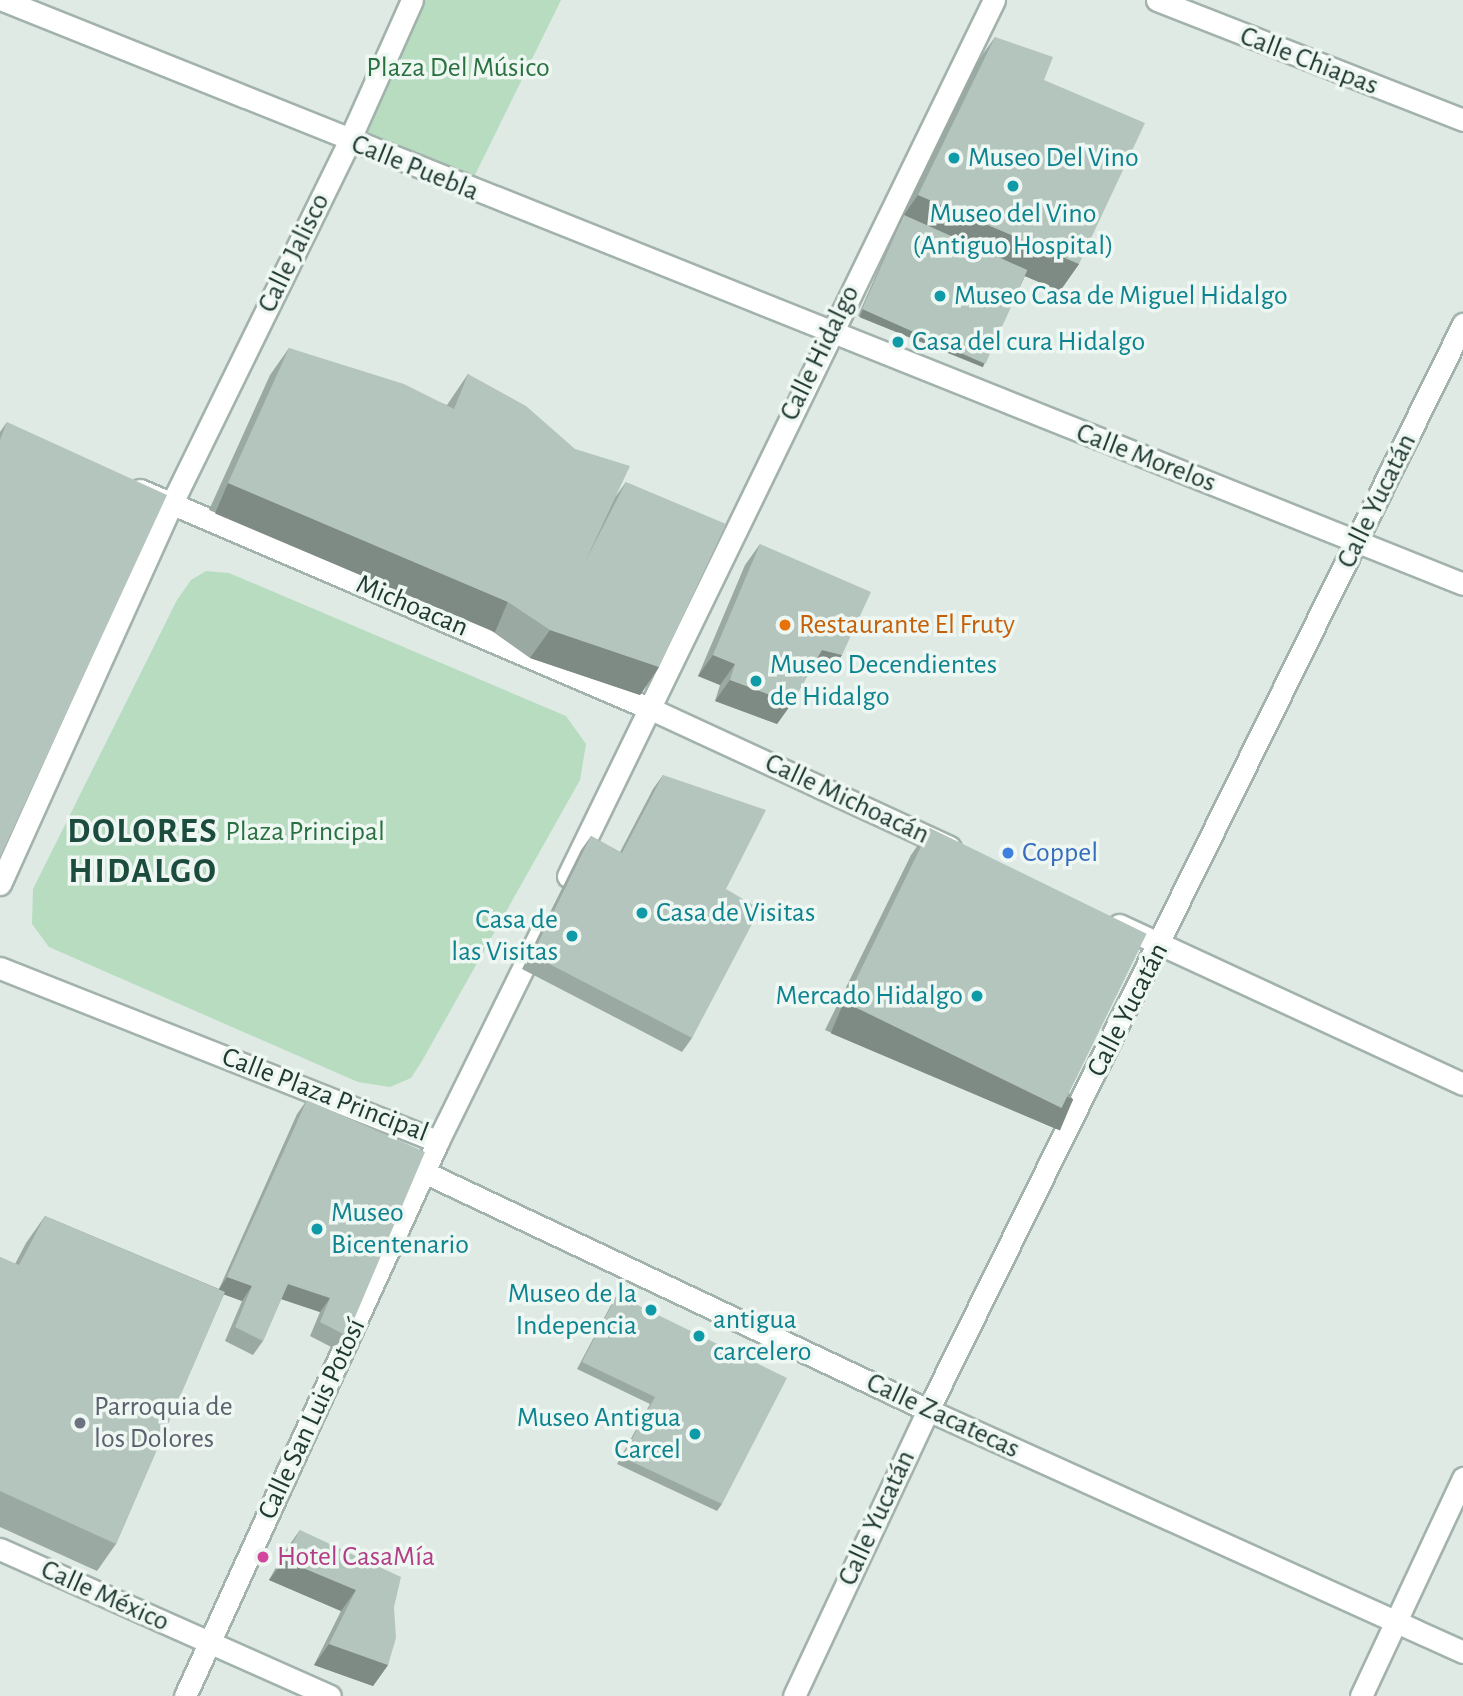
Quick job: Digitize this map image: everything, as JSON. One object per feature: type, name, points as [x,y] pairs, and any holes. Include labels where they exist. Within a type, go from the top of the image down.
[{"type":"street","name":"Calle Puebla","points":[[3,0],[829,333]]},
{"type":"street","name":"Calle Jalisco","points":[[172,503],[349,141],[412,0]]},
{"type":"street","name":"Calle Hidalgo","points":[[651,709],[829,333],[994,0]]},
{"type":"street","name":"Calle Chiapas","points":[[1157,0],[1463,120]]},
{"type":"street","name":"Calle Yucatán","points":[[794,1696],[928,1410],[1161,944],[1463,324]]},
{"type":"street","name":"Calle Morelos","points":[[829,333],[1463,584]]},
{"type":"street","name":"Michoacan","points":[[123,482],[651,709]]},
{"type":"street","points":[[0,884],[172,503]]},
{"type":"street","name":"Calle Michoacán","points":[[651,709],[974,858]]},
{"type":"street","name":"Calle Plaza Principal","points":[[0,968],[438,1141],[651,709]]},
{"type":"street","points":[[1099,915],[1463,1084]]},
{"type":"street","name":"Calle San Luis Potosí","points":[[185,1696],[426,1173],[438,1141]]},
{"type":"street","name":"Calle Zacatecas","points":[[426,1173],[928,1410],[1463,1652]]},
{"type":"street","points":[[1361,1696],[1463,1478]]},
{"type":"street","name":"Calle México","points":[[0,1549],[330,1696]]},
{"type":"green space","name":"Plaza Del Músico","points":[[420,0],[561,0],[472,181],[361,136]]},
{"type":"green space","name":"Plaza Principal","points":[[206,571],[229,573],[566,716],[586,744],[580,780],[422,1061],[411,1078],[390,1087],[358,1082],[49,947],[32,924],[33,889],[177,600],[191,580]]},
{"type":"building","name":"Museo del Vino (Antiguo Hospital)","points":[[995,37],[1053,57],[1044,80],[1145,123],[1079,264],[918,195]]},
{"type":"building","name":"Museo Casa de Miguel Hidalgo","points":[[904,215],[1027,270],[985,364],[862,309]]},
{"type":"building","points":[[289,348],[404,384],[454,409],[468,374],[526,406],[575,449],[630,466],[584,564],[626,482],[726,524],[659,667],[550,630],[508,602],[228,483]]},
{"type":"building","points":[[7,422],[167,495],[0,857],[0,440]]},
{"type":"building","points":[[760,544],[871,592],[842,655],[822,650],[792,703],[730,680],[735,664],[713,655]]},
{"type":"building","name":"Casa de Visitas","points":[[663,775],[766,810],[726,889],[760,909],[692,1038],[532,955],[591,836],[622,853]]},
{"type":"building","name":"Mercado Hidalgo","points":[[930,828],[1147,934],[1062,1108],[845,1002]]},
{"type":"building","name":"Museo Bicentenario","points":[[307,1100],[425,1152],[347,1336],[320,1322],[330,1298],[288,1284],[263,1341],[235,1327],[252,1286],[227,1277]]},
{"type":"building","name":"Parroquia de los Dolores","points":[[45,1216],[225,1292],[116,1544],[0,1491],[0,1257],[19,1265]]},
{"type":"building","name":"Museo Antigua Carcel","points":[[617,1295],[787,1378],[722,1504],[622,1457],[655,1397],[582,1362]]},
{"type":"building","points":[[300,1530],[401,1577],[394,1607],[396,1638],[388,1665],[329,1644],[356,1590],[284,1560]]},
{"type":"place","name":"Museo Del Vino","points":[[954,158]]},
{"type":"place","name":"Museo del Vino (Antiguo Hospital)","points":[[1013,186]]},
{"type":"place","name":"Museo Casa de Miguel Hidalgo","points":[[940,296]]},
{"type":"place","name":"Casa del cura Hidalgo","points":[[898,342]]},
{"type":"place","name":"Restaurante El Fruty","points":[[785,625]]},
{"type":"place","name":"Museo Decendientes de Hidalgo","points":[[756,681]]},
{"type":"place","name":"Coppel","points":[[1008,853]]},
{"type":"place","name":"Casa de Visitas","points":[[642,913]]},
{"type":"place","name":"Casa de las Visitas","points":[[572,936]]},
{"type":"place","name":"Mercado Hidalgo","points":[[977,996]]},
{"type":"place","name":"Museo Bicentenario","points":[[317,1229]]},
{"type":"place","name":"Museo de la Indepencia","points":[[651,1310]]},
{"type":"place","name":"antigua carcelero","points":[[699,1336]]},
{"type":"place","name":"Parroquia de los Dolores","points":[[80,1423]]},
{"type":"place","name":"Museo Antigua Carcel","points":[[695,1434]]},
{"type":"place","name":"Hotel CasaMía","points":[[263,1557]]},
{"type":"district","name":"DOLORES HIDALGO","points":[[143,852]]}]
